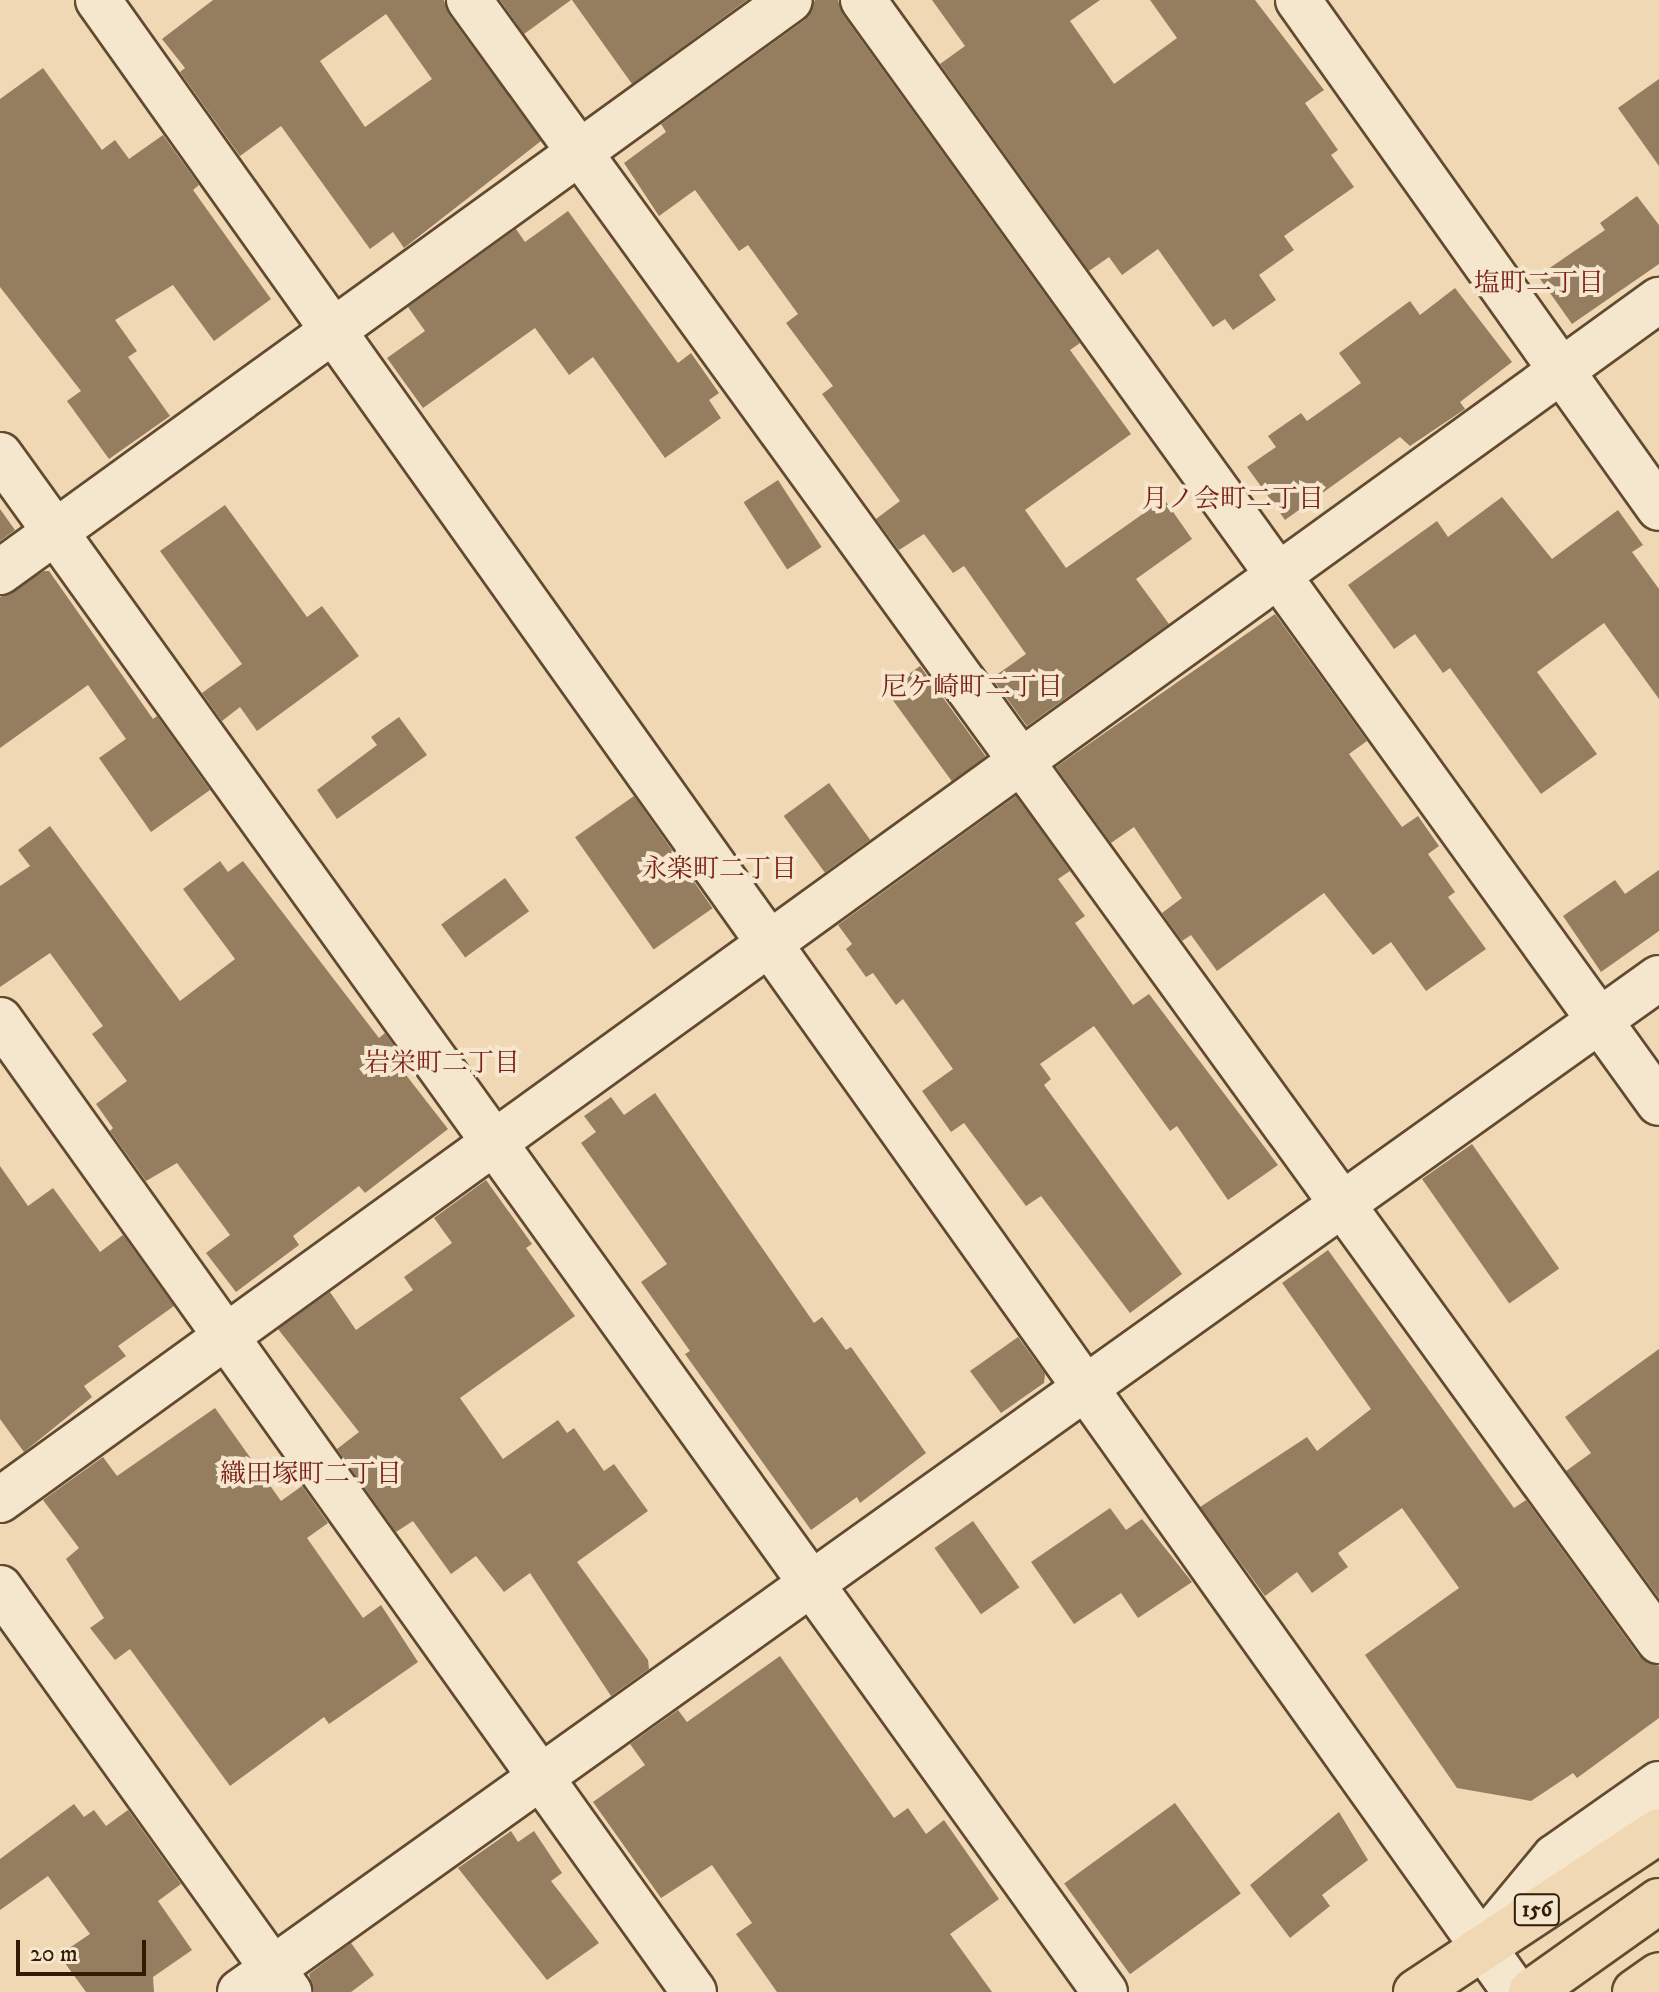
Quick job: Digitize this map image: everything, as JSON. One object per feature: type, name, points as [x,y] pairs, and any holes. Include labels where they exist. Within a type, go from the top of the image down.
[{"type":"highway","name":"156","points":[[1416,1992],[1482,1945],[1659,1831]]},
{"type":"highway","name":"156","points":[[1531,1992],[1659,1901]]},
{"type":"highway","points":[[1635,1992],[1659,1975]]},
{"type":"street","points":[[98,0],[1515,1992]]},
{"type":"street","points":[[469,0],[1659,1641]]},
{"type":"street","points":[[0,572],[790,0]]},
{"type":"street","points":[[863,0],[1659,1103]]},
{"type":"street","points":[[1298,0],[1659,508]]},
{"type":"street","points":[[0,1500],[1659,300]]},
{"type":"street","points":[[0,455],[1105,1992]]},
{"type":"street","points":[[0,1588],[267,1984],[541,1777],[1659,978]]},
{"type":"street","points":[[0,1020],[694,1992]]},
{"type":"street","points":[[1482,1945],[1555,1857],[1659,1784]]},
{"type":"building","points":[[213,0],[444,0],[449,15],[541,141],[404,248],[393,232],[370,249],[281,126],[240,156],[180,72],[185,68],[162,39]],"holes":[[[386,14],[432,79],[365,127],[320,61]]]},
{"type":"building","points":[[500,0],[571,0],[524,34]]},
{"type":"building","points":[[572,0],[747,0],[632,84]]},
{"type":"building","points":[[815,0],[838,0],[843,15],[1080,343],[1070,350],[1131,434],[1025,510],[1066,568],[1164,499],[1192,539],[1136,579],[1169,624],[1027,726],[992,678],[1026,654],[964,566],[953,573],[924,534],[899,550],[876,519],[900,501],[822,394],[833,386],[786,323],[798,314],[748,245],[739,251],[695,190],[659,216],[624,163],[666,132],[661,124],[805,20]]},
{"type":"building","points":[[932,0],[1100,0],[1070,21],[1114,84],[1177,38],[1150,0],[1255,0],[1324,90],[1305,103],[1338,150],[1331,155],[1354,187],[1284,236],[1294,250],[1259,275],[1276,300],[1233,330],[1225,319],[1213,327],[1158,249],[1122,275],[1109,257],[1089,271],[940,64],[965,46]]},
{"type":"building","points":[[43,68],[102,150],[115,140],[129,159],[163,135],[199,185],[193,190],[271,299],[214,341],[173,285],[115,320],[137,351],[128,357],[170,416],[109,459],[67,401],[81,391],[0,287],[0,99]]},
{"type":"building","points":[[1659,79],[1659,166],[1618,108]]},
{"type":"building","points":[[1637,196],[1659,225],[1659,264],[1572,324],[1538,276],[1605,230],[1600,223]]},
{"type":"building","points":[[568,211],[678,363],[691,353],[719,393],[709,400],[721,418],[665,458],[593,357],[569,375],[535,328],[423,408],[387,358],[425,331],[408,307],[516,229],[525,242]]},
{"type":"building","points":[[1455,288],[1512,362],[1460,402],[1465,409],[1410,446],[1400,437],[1285,520],[1247,467],[1276,447],[1268,436],[1301,413],[1307,421],[1361,383],[1339,353],[1410,301],[1420,315]]},
{"type":"building","points":[[778,480],[822,547],[787,569],[744,502]]},
{"type":"building","points":[[1502,497],[1552,559],[1618,510],[1643,545],[1632,552],[1659,589],[1659,699],[1604,623],[1537,672],[1597,754],[1541,794],[1450,668],[1443,673],[1415,634],[1394,649],[1348,585],[1437,521],[1448,537]]},
{"type":"building","points":[[225,505],[307,617],[322,606],[359,656],[257,731],[240,707],[222,721],[202,693],[242,664],[160,551]]},
{"type":"building","points":[[0,509],[15,530],[0,541]]},
{"type":"building","points":[[49,571],[153,719],[157,716],[210,790],[151,832],[99,758],[126,739],[88,685],[0,748],[0,597]]},
{"type":"building","points":[[1275,614],[1367,741],[1349,754],[1402,827],[1418,816],[1439,846],[1428,854],[1455,892],[1448,897],[1486,949],[1426,991],[1391,942],[1373,955],[1324,893],[1217,971],[1191,935],[1182,941],[1162,913],[1182,898],[1134,827],[1111,843],[1056,767]]},
{"type":"building","points":[[920,666],[986,757],[952,781],[886,691]]},
{"type":"building","points":[[399,717],[427,755],[337,819],[317,790],[377,745],[371,737]]},
{"type":"building","points":[[829,783],[870,840],[825,873],[784,816]]},
{"type":"building","points":[[634,796],[713,908],[654,950],[575,837]]},
{"type":"building","points":[[1016,796],[1070,871],[1058,879],[1085,916],[1075,923],[1133,1005],[1149,994],[1278,1165],[1228,1200],[1177,1126],[1170,1131],[1094,1026],[1040,1064],[1051,1079],[1044,1085],[1182,1274],[1130,1313],[1041,1196],[1026,1206],[964,1123],[951,1132],[922,1091],[953,1069],[903,999],[896,1005],[873,973],[866,977],[846,949],[852,944],[838,925]]},
{"type":"building","points":[[50,826],[180,1001],[235,959],[183,889],[220,861],[228,872],[243,861],[379,1038],[385,1033],[412,1071],[406,1075],[448,1129],[365,1193],[359,1186],[293,1236],[299,1245],[236,1292],[206,1253],[230,1235],[177,1163],[146,1181],[110,1131],[113,1128],[96,1104],[127,1081],[92,1034],[103,1026],[50,953],[0,987],[0,886],[30,866],[18,850]]},
{"type":"building","points":[[1659,870],[1659,931],[1601,972],[1563,916],[1615,880],[1625,894]]},
{"type":"building","points":[[505,878],[529,911],[465,958],[441,924]]},
{"type":"building","points":[[655,1093],[814,1323],[822,1317],[846,1350],[851,1347],[926,1453],[860,1503],[857,1497],[811,1530],[685,1354],[690,1351],[641,1282],[667,1264],[581,1143],[596,1132],[584,1116],[611,1097],[624,1115]]},
{"type":"building","points":[[1472,1144],[1559,1269],[1509,1303],[1422,1179]]},
{"type":"building","points":[[0,1166],[28,1206],[53,1188],[100,1252],[123,1235],[174,1306],[118,1346],[126,1356],[84,1386],[92,1397],[24,1452],[0,1419]]},
{"type":"building","points":[[486,1180],[532,1244],[526,1248],[575,1316],[460,1398],[503,1459],[558,1420],[567,1433],[574,1428],[604,1471],[614,1464],[648,1511],[577,1562],[648,1660],[649,1669],[611,1696],[530,1573],[504,1592],[476,1556],[451,1574],[413,1521],[396,1532],[337,1449],[359,1432],[278,1329],[330,1292],[356,1330],[413,1290],[404,1277],[452,1243],[434,1218]]},
{"type":"building","points":[[1328,1250],[1514,1508],[1526,1500],[1639,1656],[1659,1666],[1659,1718],[1577,1778],[1573,1773],[1531,1801],[1457,1788],[1365,1655],[1459,1588],[1402,1508],[1338,1553],[1348,1567],[1312,1593],[1297,1572],[1265,1596],[1200,1507],[1307,1437],[1317,1451],[1371,1409],[1282,1283]]},
{"type":"building","points":[[1018,1337],[1045,1374],[1044,1383],[1001,1413],[970,1371]]},
{"type":"building","points":[[1659,1349],[1659,1598],[1566,1471],[1591,1453],[1565,1417]]},
{"type":"building","points":[[215,1408],[281,1501],[302,1486],[328,1523],[307,1538],[363,1618],[381,1605],[418,1662],[329,1724],[324,1717],[230,1786],[130,1649],[115,1660],[90,1628],[104,1618],[66,1559],[79,1548],[43,1500],[103,1457],[117,1476]]},
{"type":"building","points":[[1110,1508],[1126,1530],[1142,1519],[1192,1582],[1138,1618],[1121,1593],[1074,1624],[1031,1562]]},
{"type":"building","points":[[973,1521],[1019,1587],[981,1614],[934,1548]]},
{"type":"building","points":[[780,1656],[894,1818],[908,1808],[926,1834],[944,1820],[999,1899],[950,1934],[992,1992],[777,1992],[736,1934],[752,1923],[712,1865],[661,1898],[593,1802],[645,1765],[630,1744],[678,1710],[687,1722]]},
{"type":"building","points":[[1175,1803],[1241,1894],[1130,1974],[1064,1884]]},
{"type":"building","points":[[74,1804],[84,1817],[94,1810],[106,1826],[128,1810],[181,1884],[158,1901],[192,1950],[153,1977],[154,1992],[86,1992],[59,1955],[90,1934],[48,1876],[0,1910],[0,1859]]},
{"type":"building","points":[[1339,1812],[1368,1860],[1322,1895],[1330,1906],[1290,1938],[1250,1885]]},
{"type":"building","points":[[511,1831],[518,1842],[534,1831],[562,1873],[551,1881],[599,1943],[547,1980],[458,1868]]},
{"type":"building","points":[[351,1943],[374,1975],[351,1992],[314,1992],[309,1974]]},
{"type":"district","name":"塩町二丁目","points":[[1539,284]]},
{"type":"district","name":"月ノ会町二丁目","points":[[1233,500]]},
{"type":"district","name":"尼ケ崎町二丁目","points":[[972,688]]},
{"type":"district","name":"永楽町二丁目","points":[[719,870]]},
{"type":"district","name":"岩栄町二丁目","points":[[442,1064]]},
{"type":"district","name":"織田塚町二丁目","points":[[311,1475]]}]
